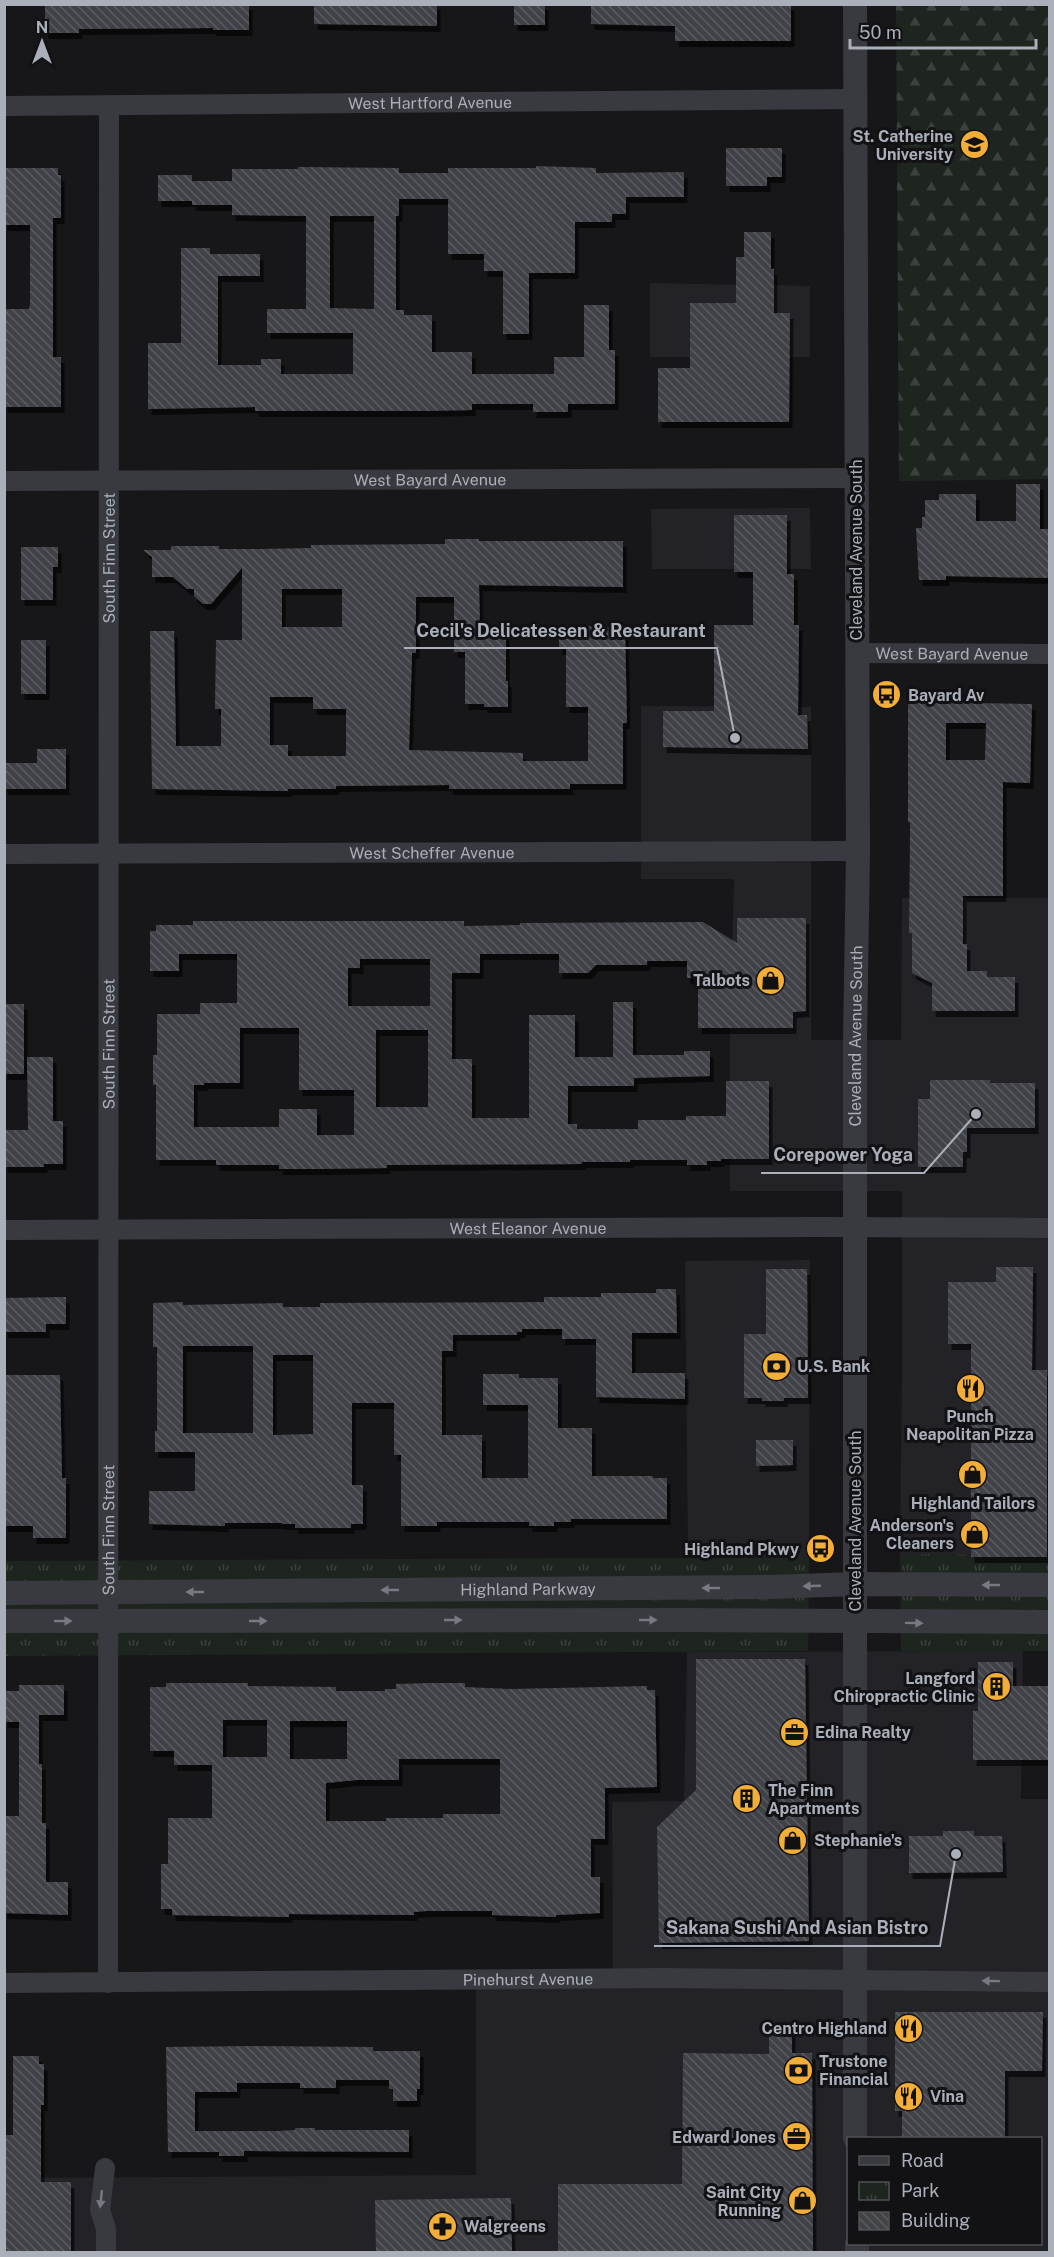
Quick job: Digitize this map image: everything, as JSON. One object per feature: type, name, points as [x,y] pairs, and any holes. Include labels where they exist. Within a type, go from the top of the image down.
[{"type":"street","name":"Cleveland Avenue South","points":[[855,4],[858,851],[855,1227],[855,2137]]},
{"type":"street","name":"West Hartford Avenue","points":[[4,106],[855,99]]},
{"type":"street","name":"South Finn Street","points":[[108,1983],[109,106]]},
{"type":"street","name":"West Bayard Avenue","points":[[4,481],[856,478]]},
{"type":"street","name":"West Bayard Avenue","points":[[856,653],[1050,654]]},
{"type":"street","name":"West Scheffer Avenue","points":[[4,854],[858,851]]},
{"type":"street","name":"West Eleanor Avenue","points":[[4,1230],[1050,1228]]},
{"type":"street","name":"Highland Parkway","points":[[4,1593],[769,1587],[856,1584],[1050,1585]]},
{"type":"street","name":"Highland Parkway","points":[[4,1621],[1050,1622]]},
{"type":"street","name":"Pinehurst Avenue","points":[[4,1983],[662,1978],[1050,1982]]},
{"type":"street","points":[[105,2168],[100,2210],[106,2229],[106,2253]]},
{"type":"shaded area","points":[[650,283],[810,286],[810,357],[650,357]]},
{"type":"shaded area","points":[[810,508],[811,569],[652,569],[651,509]]},
{"type":"shaded area","points":[[641,706],[811,707],[811,1040],[901,1040],[902,898],[1049,898],[1049,1555],[900,1554],[902,1191],[730,1191],[730,1040],[734,879],[641,879]]},
{"type":"shaded area","points":[[810,1260],[809,1557],[688,1557],[685,1261]]},
{"type":"shaded area","points":[[1023,1651],[1021,1799],[1050,1799],[1049,2252],[5,2252],[4,2178],[476,2175],[476,1982],[613,1983],[612,1802],[684,1801],[687,1652]]},
{"type":"green space","name":"St. Catherine University","points":[[896,5],[1049,5],[1049,479],[899,481]]},
{"type":"green space","points":[[900,1554],[1049,1555],[1049,1651],[901,1651]]},
{"type":"green space","points":[[809,1557],[808,1651],[5,1656],[4,1561]]},
{"type":"building","points":[[45,4],[249,4],[249,30],[79,29],[79,33],[45,33]]},
{"type":"building","points":[[314,4],[437,4],[437,26],[314,24]]},
{"type":"building","points":[[514,4],[545,4],[545,25],[514,25]]},
{"type":"building","points":[[591,4],[791,4],[791,41],[675,41],[675,26],[591,24]]},
{"type":"building","points":[[726,148],[782,148],[782,177],[767,177],[767,186],[726,186]]},
{"type":"building","points":[[536,166],[596,168],[596,173],[684,172],[684,197],[626,197],[626,214],[612,214],[612,222],[575,222],[575,273],[529,273],[529,334],[503,334],[503,271],[484,271],[484,254],[448,254],[448,199],[399,199],[399,216],[396,216],[396,310],[404,310],[404,315],[432,315],[432,352],[472,352],[472,374],[554,374],[554,357],[584,357],[584,305],[609,305],[609,350],[615,350],[615,404],[568,404],[568,412],[533,412],[533,404],[472,404],[472,410],[424,411],[255,411],[255,407],[148,409],[148,343],[181,343],[181,248],[210,248],[210,254],[260,254],[260,276],[218,276],[218,365],[261,365],[261,359],[281,359],[281,374],[353,374],[353,333],[267,333],[267,309],[306,309],[306,216],[232,215],[232,205],[192,205],[192,201],[158,201],[158,175],[192,175],[192,181],[232,181],[232,169],[399,168],[399,173],[448,173],[448,168],[536,168]],"holes":[[[330,216],[374,216],[374,309],[330,308]]]},
{"type":"building","points":[[4,168],[58,168],[58,175],[61,175],[61,218],[53,218],[53,357],[61,357],[61,407],[4,407],[4,309],[29,309],[30,225],[4,225]]},
{"type":"building","points":[[744,232],[771,232],[774,313],[790,313],[789,422],[658,422],[658,368],[690,368],[690,303],[736,303],[736,257],[744,257]]},
{"type":"building","points":[[1016,484],[1040,484],[1040,529],[1050,529],[1050,578],[946,576],[946,580],[919,580],[916,528],[922,528],[922,517],[925,517],[925,500],[939,500],[939,494],[976,494],[976,521],[1016,521]]},
{"type":"building","points":[[734,515],[787,515],[787,574],[794,574],[794,625],[799,625],[798,715],[807,715],[808,749],[663,747],[663,711],[714,711],[714,625],[753,625],[753,572],[734,572]]},
{"type":"building","points":[[445,539],[623,541],[623,587],[479,585],[480,627],[506,627],[508,707],[465,704],[465,652],[454,652],[454,597],[416,597],[416,653],[412,653],[409,750],[523,753],[523,761],[588,761],[588,707],[566,707],[566,649],[559,649],[559,625],[625,628],[627,723],[623,723],[623,784],[570,784],[570,789],[449,789],[449,785],[336,786],[336,789],[288,789],[288,791],[152,789],[150,631],[174,631],[176,746],[221,746],[221,709],[215,709],[216,640],[242,640],[242,568],[211,604],[203,604],[194,596],[194,589],[187,589],[173,577],[152,577],[152,557],[143,550],[171,550],[171,546],[259,549],[311,548],[311,545],[445,544]],"holes":[[[282,589],[342,589],[342,627],[282,627]],[[270,697],[313,697],[313,709],[346,709],[346,756],[288,756],[288,745],[270,745]]]},
{"type":"building","points":[[21,547],[58,547],[58,567],[53,567],[53,600],[21,600]]},
{"type":"building","points":[[21,640],[46,640],[46,694],[21,694]]},
{"type":"building","points":[[908,702],[1032,704],[1030,783],[1003,782],[1003,896],[963,896],[963,944],[967,944],[967,971],[987,971],[987,977],[1015,977],[1015,1011],[932,1011],[932,983],[912,973],[912,933],[909,933],[910,822],[908,822]],"holes":[[[946,723],[986,723],[985,760],[946,760]]]},
{"type":"building","points":[[37,749],[66,749],[66,789],[4,789],[4,763],[37,763]]},
{"type":"building","points":[[737,918],[806,918],[806,1011],[793,1012],[793,1028],[698,1028],[698,978],[687,978],[687,961],[647,961],[647,965],[596,965],[588,973],[559,973],[559,954],[480,954],[480,973],[452,973],[452,1059],[472,1059],[472,1118],[529,1118],[529,1015],[575,1015],[575,1057],[613,1057],[613,1002],[633,1002],[633,1055],[684,1055],[684,1051],[710,1051],[710,1076],[634,1078],[634,1086],[568,1086],[568,1124],[577,1124],[577,1129],[638,1129],[638,1120],[686,1120],[686,1116],[726,1116],[726,1081],[769,1081],[769,1159],[721,1159],[721,1161],[707,1161],[707,1165],[687,1165],[687,1160],[630,1160],[630,1162],[582,1162],[582,1164],[387,1165],[387,1168],[317,1169],[279,1169],[279,1165],[216,1165],[216,1160],[156,1160],[156,1085],[153,1085],[153,1055],[157,1055],[157,1014],[200,1014],[200,1003],[237,1003],[237,954],[179,954],[179,971],[150,971],[150,931],[156,931],[156,925],[193,925],[193,921],[464,921],[464,926],[520,925],[520,923],[703,922],[737,943]],"holes":[[[360,959],[430,959],[430,1006],[348,1006],[348,968],[360,968]],[[240,1028],[299,1028],[299,1090],[354,1090],[354,1135],[317,1135],[317,1109],[279,1109],[279,1127],[194,1127],[194,1085],[240,1083]],[[376,1030],[428,1030],[428,1107],[376,1107]]]},
{"type":"building","points":[[4,1004],[24,1004],[24,1074],[4,1074]]},
{"type":"building","points":[[27,1057],[53,1057],[53,1121],[63,1121],[63,1164],[44,1164],[44,1167],[4,1167],[4,1130],[28,1130]]},
{"type":"building","points":[[930,1080],[1035,1083],[1035,1128],[967,1128],[967,1152],[963,1152],[963,1167],[918,1167],[918,1099],[930,1099]]},
{"type":"building","points":[[996,1267],[1033,1267],[1032,1370],[1047,1370],[1047,1557],[971,1557],[971,1344],[948,1344],[948,1282],[996,1282]]},
{"type":"building","name":"U.S. Bank","points":[[766,1269],[807,1269],[808,1398],[762,1401],[762,1398],[744,1398],[744,1334],[766,1334]]},
{"type":"building","points":[[656,1289],[676,1289],[677,1333],[632,1333],[632,1373],[685,1373],[685,1399],[596,1397],[596,1339],[562,1339],[562,1329],[522,1329],[522,1332],[517,1332],[517,1335],[453,1335],[453,1351],[442,1351],[442,1435],[482,1435],[482,1478],[528,1478],[528,1405],[483,1405],[483,1374],[519,1374],[519,1378],[558,1378],[558,1428],[592,1428],[592,1476],[667,1478],[667,1519],[571,1519],[571,1522],[554,1522],[554,1526],[529,1526],[529,1522],[437,1522],[437,1526],[401,1526],[401,1455],[394,1455],[394,1403],[352,1403],[352,1485],[363,1485],[363,1524],[351,1524],[351,1528],[295,1528],[295,1524],[282,1523],[225,1523],[225,1526],[149,1524],[149,1491],[195,1491],[195,1452],[155,1452],[157,1347],[153,1347],[153,1303],[183,1302],[183,1305],[283,1303],[283,1307],[320,1307],[320,1303],[544,1302],[544,1297],[601,1297],[601,1293],[656,1293]],"holes":[[[183,1346],[253,1346],[253,1433],[183,1433]],[[273,1355],[313,1355],[313,1434],[273,1435]]]},
{"type":"building","points":[[66,1297],[66,1324],[46,1324],[46,1332],[4,1332],[4,1298]]},
{"type":"building","points":[[4,1375],[60,1375],[62,1478],[66,1478],[66,1538],[33,1538],[33,1526],[4,1526]]},
{"type":"building","points":[[756,1440],[793,1440],[793,1465],[756,1466]]},
{"type":"building","name":"The Finn Apartments","points":[[696,1659],[805,1659],[809,1941],[659,1943],[657,1827],[696,1790]]},
{"type":"building","points":[[978,1662],[1013,1662],[1013,1686],[1050,1686],[1050,1760],[973,1760],[973,1711],[978,1711]]},
{"type":"building","points":[[166,1683],[248,1683],[248,1686],[336,1687],[336,1691],[385,1691],[385,1689],[396,1689],[396,1684],[430,1683],[465,1683],[465,1687],[512,1689],[647,1686],[647,1690],[655,1690],[657,1787],[605,1788],[605,1839],[591,1839],[591,1877],[600,1877],[600,1913],[556,1915],[556,1917],[492,1915],[492,1911],[426,1911],[414,1912],[414,1915],[289,1914],[289,1917],[172,1915],[172,1909],[161,1909],[161,1864],[168,1864],[168,1818],[212,1818],[212,1765],[174,1765],[174,1751],[150,1751],[150,1687],[166,1687]],"holes":[[[223,1720],[267,1720],[267,1757],[223,1757]],[[290,1721],[347,1721],[347,1759],[290,1759]],[[399,1759],[500,1759],[500,1814],[443,1814],[443,1818],[386,1818],[386,1821],[326,1821],[326,1783],[399,1780]]]},
{"type":"building","points":[[19,1685],[64,1685],[64,1715],[39,1715],[39,1764],[42,1764],[42,1823],[46,1823],[46,1882],[68,1882],[68,1915],[4,1913],[4,1816],[19,1816],[19,1722],[4,1722],[4,1691],[19,1691]]},
{"type":"building","points":[[943,1831],[974,1831],[974,1836],[1002,1836],[1003,1872],[909,1873],[909,1836],[943,1836]]},
{"type":"building","points":[[895,2012],[1043,2012],[1042,2071],[1005,2071],[1005,2137],[902,2137],[902,2111],[895,2111]]},
{"type":"building","points":[[769,2025],[792,2025],[792,2053],[812,2053],[813,2253],[558,2253],[558,2184],[682,2184],[683,2053],[769,2054]]},
{"type":"building","points":[[166,2047],[373,2047],[373,2051],[420,2051],[420,2089],[417,2089],[417,2101],[393,2101],[393,2089],[389,2089],[389,2080],[336,2080],[336,2088],[300,2088],[300,2083],[237,2083],[237,2092],[195,2092],[195,2131],[278,2131],[295,2130],[295,2128],[409,2130],[409,2152],[244,2151],[244,2156],[219,2156],[219,2152],[168,2152]]},
{"type":"building","points":[[13,2056],[39,2056],[39,2064],[44,2064],[44,2105],[41,2105],[41,2182],[71,2182],[71,2253],[4,2253],[4,2135],[13,2135]]},
{"type":"building","name":"Walgreens","points":[[511,2198],[512,2253],[376,2253],[375,2200]]},
{"type":"place","name":"St. Catherine University","points":[[974,145]]},
{"type":"place","name":"Bayard Av","points":[[887,695]]},
{"type":"place","name":"Cecil's Delicatessen & Restaurant","points":[[735,738]]},
{"type":"place","name":"Talbots","points":[[771,980]]},
{"type":"place","name":"Corepower Yoga","points":[[976,1114]]},
{"type":"place","name":"U.S. Bank","points":[[776,1366]]},
{"type":"place","name":"Punch Neapolitan Pizza","points":[[970,1388]]},
{"type":"place","name":"Highland Tailors","points":[[973,1475]]},
{"type":"place","name":"Anderson's Cleaners","points":[[975,1534]]},
{"type":"place","name":"Highland Pkwy","points":[[820,1549]]},
{"type":"place","name":"Langford Chiropractic Clinic","points":[[996,1687]]},
{"type":"place","name":"Edina Realty","points":[[794,1732]]},
{"type":"place","name":"The Finn Apartments","points":[[747,1799]]},
{"type":"place","name":"Stephanie's","points":[[793,1840]]},
{"type":"place","name":"Sakana Sushi And Asian Bistro","points":[[956,1854]]},
{"type":"place","name":"Centro Highland","points":[[908,2028]]},
{"type":"place","name":"Trustone Financial","points":[[798,2070]]},
{"type":"place","name":"Vina","points":[[909,2096]]},
{"type":"place","name":"Edward Jones","points":[[797,2137]]},
{"type":"place","name":"Saint City Running","points":[[802,2201]]},
{"type":"place","name":"Walgreens","points":[[443,2226]]}]
